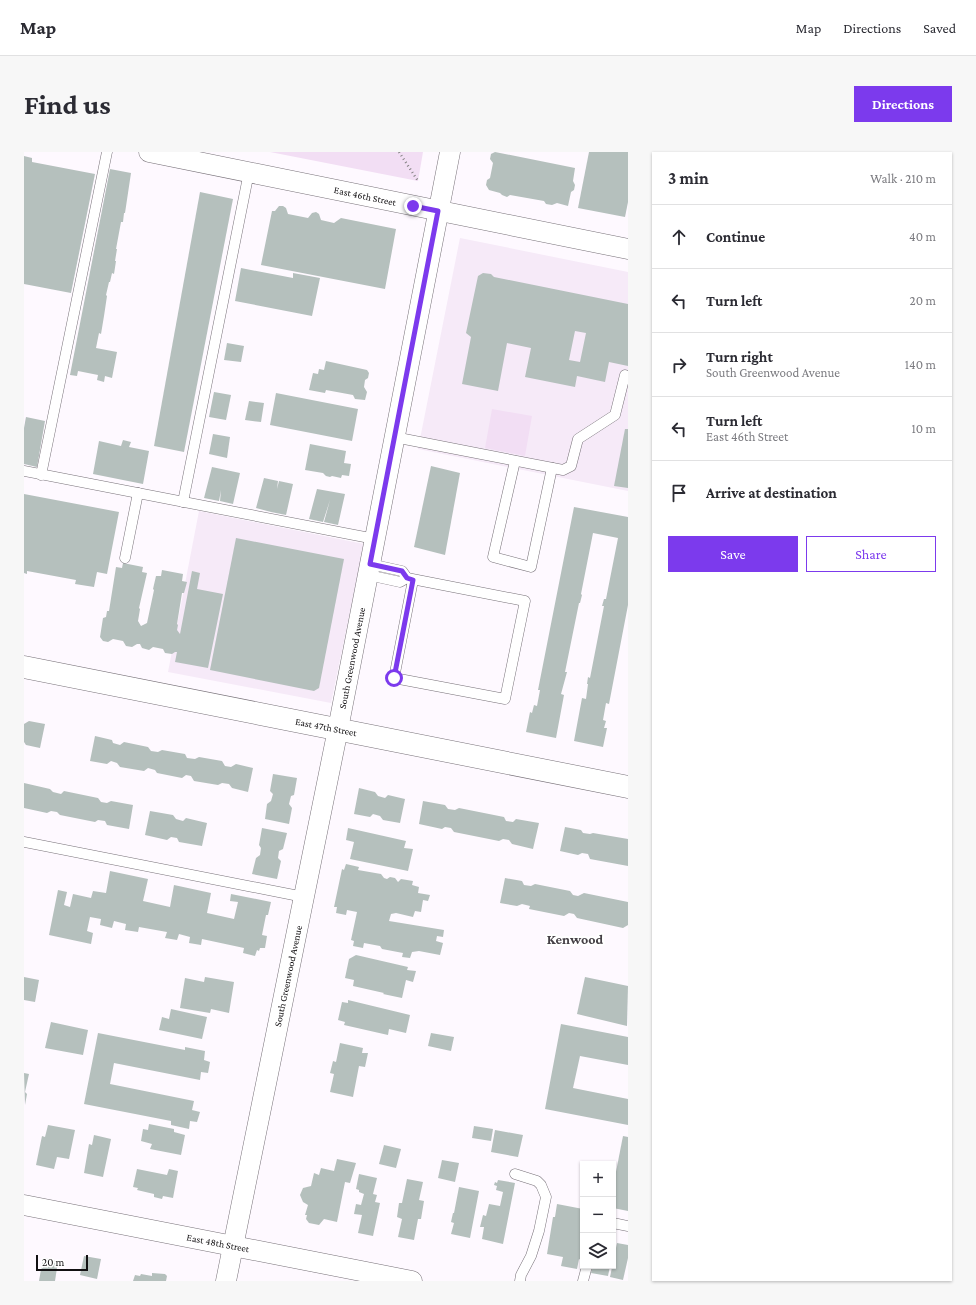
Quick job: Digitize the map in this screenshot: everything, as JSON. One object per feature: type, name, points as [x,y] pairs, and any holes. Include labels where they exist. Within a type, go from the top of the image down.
[{"type":"main road","name":"East 47th Street","points":[[24,667],[628,787]]},
{"type":"street","name":"East 46th Street","points":[[149,152],[438,211],[628,247]]},
{"type":"street","name":"South Greenwood Avenue","points":[[226,1281],[338,729],[450,152]]},
{"type":"street","name":"East 48th Street","points":[[24,1205],[412,1281]]},
{"type":"lane","points":[[41,475],[106,152]]},
{"type":"lane","points":[[183,502],[249,172]]},
{"type":"lane","points":[[394,437],[562,470],[571,466],[578,439],[615,415],[626,375]]},
{"type":"lane","points":[[515,461],[493,557],[531,567],[552,468]]},
{"type":"lane","points":[[24,471],[374,539]]},
{"type":"lane","points":[[125,558],[138,493]]},
{"type":"lane","points":[[369,570],[402,571],[410,579],[525,601],[505,699],[394,678],[410,579]]},
{"type":"lane","points":[[24,842],[304,898]]},
{"type":"lane","points":[[515,1174],[537,1180],[546,1197],[539,1231],[531,1256],[521,1275],[520,1281]]},
{"type":"lane","points":[[616,1224],[628,1226]]},
{"type":"lane","points":[[584,1281],[586,1269]]},
{"type":"path","points":[[399,152],[418,181]]},
{"type":"shaded area","points":[[270,152],[423,152],[418,181]]},
{"type":"shaded area","points":[[460,238],[628,272],[628,491],[418,449]]},
{"type":"shaded area","points":[[492,409],[532,416],[525,456],[485,448]]},
{"type":"shaded area","points":[[199,511],[364,544],[331,703],[168,672]]},
{"type":"building","points":[[495,152],[575,168],[573,181],[575,185],[574,190],[571,192],[568,206],[557,203],[552,205],[546,204],[544,201],[510,195],[507,197],[489,190],[486,185],[487,180],[490,178],[493,163],[490,159],[491,154]]},
{"type":"building","points":[[589,152],[628,152],[628,202],[625,217],[578,208]]},
{"type":"building","points":[[24,156],[32,158],[32,162],[95,174],[71,293],[24,284]]},
{"type":"building","points":[[110,169],[131,173],[125,213],[123,222],[121,222],[116,249],[114,274],[112,273],[109,282],[101,334],[99,333],[96,348],[117,352],[112,378],[105,376],[104,382],[97,380],[98,375],[78,371],[77,376],[70,375]]},
{"type":"building","points":[[200,192],[233,199],[184,452],[154,446]]},
{"type":"building","points":[[279,206],[286,208],[288,214],[308,218],[312,213],[316,212],[319,214],[321,220],[334,223],[341,218],[396,229],[385,289],[261,265],[272,211],[275,211]]},
{"type":"building","points":[[241,268],[293,278],[293,273],[320,278],[312,316],[235,301]]},
{"type":"building","points":[[483,273],[491,274],[494,277],[628,304],[628,366],[609,362],[605,382],[577,376],[575,387],[525,377],[531,348],[507,343],[498,391],[462,384],[471,337],[466,333],[478,276]],"holes":[[[575,331],[586,333],[580,362],[569,360]]]},
{"type":"building","points":[[227,343],[244,346],[241,362],[224,360]]},
{"type":"building","points":[[326,361],[367,370],[369,373],[368,378],[365,380],[364,387],[367,392],[365,400],[355,399],[353,395],[326,390],[325,393],[309,390],[313,373],[318,374],[319,369],[324,370]]},
{"type":"building","points":[[214,392],[231,395],[226,420],[209,417]]},
{"type":"building","points":[[276,393],[358,409],[352,441],[270,425]]},
{"type":"building","points":[[249,401],[264,403],[261,422],[245,420]]},
{"type":"building","points":[[26,417],[45,421],[37,467],[24,464],[24,428]]},
{"type":"building","points":[[625,429],[628,429],[628,488],[614,486]]},
{"type":"building","points":[[213,434],[230,437],[227,458],[209,454]]},
{"type":"building","points":[[123,440],[131,442],[129,447],[149,451],[143,484],[93,474],[99,441],[121,446]]},
{"type":"building","points":[[310,444],[346,451],[344,463],[351,464],[349,476],[342,475],[341,478],[330,477],[323,473],[305,470]]},
{"type":"building","points":[[431,466],[460,473],[445,555],[414,547]]},
{"type":"building","points":[[212,467],[240,473],[233,504],[220,501],[221,490],[219,501],[204,498]]},
{"type":"building","points":[[264,478],[278,481],[277,489],[279,481],[293,484],[286,515],[256,508]]},
{"type":"building","points":[[317,489],[345,494],[338,525],[324,522],[330,500],[323,522],[309,519]]},
{"type":"building","points":[[24,494],[119,512],[107,574],[97,572],[94,587],[75,584],[76,580],[27,571],[27,574],[24,573]]},
{"type":"building","points":[[574,507],[628,517],[628,605],[609,704],[606,703],[603,720],[606,721],[604,728],[607,728],[603,747],[574,741],[582,698],[586,699],[588,677],[590,678],[604,606],[602,606],[604,599],[606,599],[618,538],[593,533],[582,595],[579,603],[565,672],[567,672],[561,694],[564,695],[556,738],[526,732],[530,712],[532,713],[534,705],[537,706],[540,690],[538,690]]},
{"type":"building","points":[[236,538],[344,559],[319,688],[314,691],[210,670]]},
{"type":"building","points":[[123,563],[143,567],[142,572],[147,573],[139,608],[138,621],[141,626],[147,623],[156,576],[161,576],[162,570],[183,574],[182,581],[187,582],[184,593],[182,593],[177,624],[177,630],[180,634],[192,571],[200,573],[197,589],[223,594],[208,668],[175,662],[177,652],[172,654],[165,653],[163,649],[153,647],[149,650],[142,648],[140,644],[132,647],[126,646],[123,641],[113,639],[108,642],[103,641],[100,637],[103,618],[106,617],[107,611],[109,611],[116,567],[122,568]]},
{"type":"building","points":[[29,721],[45,724],[40,748],[26,745],[24,742],[24,724]]},
{"type":"building","points":[[95,736],[112,740],[113,743],[120,745],[124,742],[148,747],[151,751],[158,752],[162,750],[185,754],[187,758],[195,759],[199,757],[222,761],[225,766],[231,767],[236,764],[253,768],[248,792],[232,788],[229,784],[222,783],[218,785],[194,781],[191,776],[186,775],[182,778],[157,773],[155,770],[148,768],[144,771],[120,767],[117,763],[111,761],[107,764],[90,761]]},
{"type":"building","points":[[273,774],[297,778],[294,795],[291,796],[289,804],[292,808],[289,824],[265,819],[267,804],[271,801],[273,794],[270,791]]},
{"type":"building","points":[[24,783],[50,789],[53,792],[61,794],[64,791],[98,798],[101,802],[107,803],[111,801],[133,805],[129,829],[107,825],[105,821],[98,820],[95,822],[60,815],[57,812],[51,811],[47,813],[24,808]]},
{"type":"building","points":[[359,788],[375,792],[378,796],[385,798],[388,795],[405,799],[400,823],[383,820],[380,816],[373,814],[370,817],[354,814]]},
{"type":"building","points":[[423,801],[445,805],[448,809],[455,810],[459,808],[504,817],[506,821],[513,822],[516,819],[539,823],[533,849],[512,844],[509,840],[503,839],[499,841],[454,832],[451,828],[445,827],[442,829],[419,824]]},
{"type":"building","points":[[150,811],[173,815],[176,819],[183,821],[186,818],[207,823],[202,846],[179,842],[177,838],[171,837],[167,840],[145,835]]},
{"type":"building","points":[[565,827],[581,830],[583,833],[593,833],[628,839],[628,866],[590,859],[588,854],[582,853],[578,855],[560,851]]},
{"type":"building","points":[[262,828],[287,833],[283,849],[279,851],[278,858],[281,861],[277,879],[252,874],[256,858],[260,855],[261,848],[259,845]]},
{"type":"building","points":[[348,828],[406,841],[404,848],[413,849],[408,871],[350,859],[354,842],[346,840]]},
{"type":"building","points":[[346,864],[359,867],[358,870],[381,874],[387,879],[390,877],[395,878],[398,882],[401,879],[413,881],[412,885],[419,887],[418,893],[430,895],[428,901],[423,900],[421,912],[415,911],[413,917],[396,913],[391,914],[389,921],[444,930],[443,937],[437,936],[436,941],[443,943],[440,955],[419,951],[412,952],[410,958],[402,957],[403,953],[382,949],[380,946],[364,943],[363,948],[353,946],[354,941],[351,940],[357,912],[347,910],[346,915],[336,913],[337,907],[334,907],[342,869],[344,870]]},
{"type":"building","points":[[110,871],[148,879],[143,901],[170,907],[174,885],[211,893],[207,913],[234,919],[238,902],[230,901],[231,894],[271,902],[268,915],[266,915],[262,935],[267,936],[265,948],[260,948],[259,951],[257,950],[255,956],[243,953],[244,948],[202,939],[201,945],[189,943],[190,937],[179,934],[177,940],[165,938],[167,932],[139,927],[138,932],[125,930],[126,924],[114,921],[112,928],[100,925],[101,919],[90,917],[87,931],[93,933],[91,944],[49,935],[58,890],[67,892],[64,905],[70,907],[73,894],[91,898],[93,891],[106,893]]},
{"type":"building","points":[[505,878],[522,881],[524,885],[531,886],[535,884],[570,891],[573,895],[578,896],[584,893],[628,902],[628,925],[623,928],[577,918],[574,914],[569,913],[564,916],[529,909],[530,906],[522,904],[517,906],[500,903]]},
{"type":"building","points":[[356,955],[408,967],[407,970],[416,971],[413,982],[406,980],[402,998],[353,986],[354,980],[345,978],[349,959]]},
{"type":"building","points":[[24,977],[39,980],[35,1002],[24,1000]]},
{"type":"building","points":[[205,977],[234,982],[229,1013],[211,1009],[210,1013],[180,1008],[185,978],[204,982]]},
{"type":"building","points":[[585,977],[628,986],[627,1026],[577,1014]]},
{"type":"building","points":[[348,1000],[410,1015],[406,1033],[389,1029],[388,1035],[344,1025],[345,1022],[338,1020],[342,1002],[348,1003]]},
{"type":"building","points":[[171,1009],[207,1017],[202,1039],[159,1030],[162,1017],[169,1019]]},
{"type":"building","points":[[51,1022],[88,1030],[83,1055],[45,1048]]},
{"type":"building","points":[[561,1024],[628,1037],[628,1065],[580,1056],[573,1088],[628,1099],[628,1125],[545,1109]]},
{"type":"building","points":[[98,1033],[185,1050],[185,1047],[205,1051],[204,1060],[210,1062],[208,1073],[201,1072],[200,1080],[114,1063],[110,1084],[194,1101],[192,1110],[200,1112],[197,1122],[190,1121],[189,1129],[171,1125],[171,1121],[84,1104]]},
{"type":"building","points":[[431,1033],[454,1037],[451,1051],[428,1046]]},
{"type":"building","points":[[340,1043],[363,1048],[362,1053],[368,1053],[365,1067],[359,1066],[353,1097],[330,1092],[334,1074],[330,1073],[333,1061],[336,1062]]},
{"type":"building","points":[[24,1073],[29,1074],[25,1092],[27,1094],[25,1105]]},
{"type":"building","points":[[149,1124],[174,1129],[174,1132],[185,1135],[181,1155],[150,1149],[152,1144],[141,1141],[143,1129],[148,1130]]},
{"type":"building","points":[[48,1125],[75,1130],[69,1159],[57,1157],[54,1169],[36,1165],[42,1136],[45,1137]]},
{"type":"building","points":[[474,1126],[493,1129],[491,1141],[472,1138]]},
{"type":"building","points":[[495,1130],[523,1135],[518,1157],[491,1152]]},
{"type":"building","points":[[94,1135],[111,1139],[103,1177],[84,1173],[89,1144],[92,1145]]},
{"type":"building","points":[[623,1136],[628,1137],[628,1211],[616,1209],[616,1172]]},
{"type":"building","points":[[384,1145],[401,1149],[396,1168],[379,1164]]},
{"type":"building","points":[[337,1159],[356,1163],[350,1183],[345,1182],[337,1222],[324,1219],[319,1225],[309,1223],[306,1219],[307,1215],[305,1215],[308,1205],[303,1202],[300,1195],[303,1188],[311,1186],[314,1173],[319,1175],[321,1168],[334,1171]]},
{"type":"building","points":[[442,1160],[459,1163],[455,1182],[438,1178]]},
{"type":"building","points":[[137,1169],[167,1175],[169,1169],[178,1171],[173,1198],[163,1196],[162,1199],[154,1197],[154,1194],[137,1190],[138,1188],[133,1187]]},
{"type":"building","points":[[359,1174],[377,1178],[373,1194],[377,1195],[375,1202],[380,1203],[373,1236],[358,1233],[362,1215],[354,1214],[356,1204],[361,1205],[364,1194],[356,1189]]},
{"type":"building","points":[[407,1179],[423,1182],[419,1200],[424,1201],[421,1219],[418,1219],[414,1240],[398,1237],[402,1219],[397,1217],[399,1203],[402,1203]]},
{"type":"building","points":[[498,1180],[515,1183],[503,1244],[482,1239],[484,1227],[480,1227],[483,1215],[486,1216],[489,1204],[500,1206],[503,1192],[496,1190],[497,1186],[494,1185]]},
{"type":"building","points":[[459,1187],[479,1191],[470,1238],[451,1234],[454,1223],[451,1222]]},
{"type":"building","points":[[557,1204],[580,1208],[580,1260],[577,1269],[561,1266],[563,1257],[547,1254],[553,1217],[555,1217]]},
{"type":"building","points":[[617,1243],[628,1245],[628,1258],[623,1280],[610,1277],[612,1269],[616,1269]]},
{"type":"building","points":[[84,1256],[101,1259],[97,1279],[80,1275]]},
{"type":"building","points":[[43,1258],[58,1261],[55,1281],[39,1281]]},
{"type":"building","points":[[592,1269],[609,1269],[608,1276],[591,1273]]},
{"type":"building","points":[[152,1273],[165,1274],[167,1276],[166,1281],[133,1281],[135,1275],[140,1276],[141,1274],[152,1276]]},
{"type":"district","name":"Kenwood","points":[[575,939]]},
{"type":"route","points":[[394,678],[413,580],[407,578],[402,571],[370,564],[438,211],[413,206]]}]
